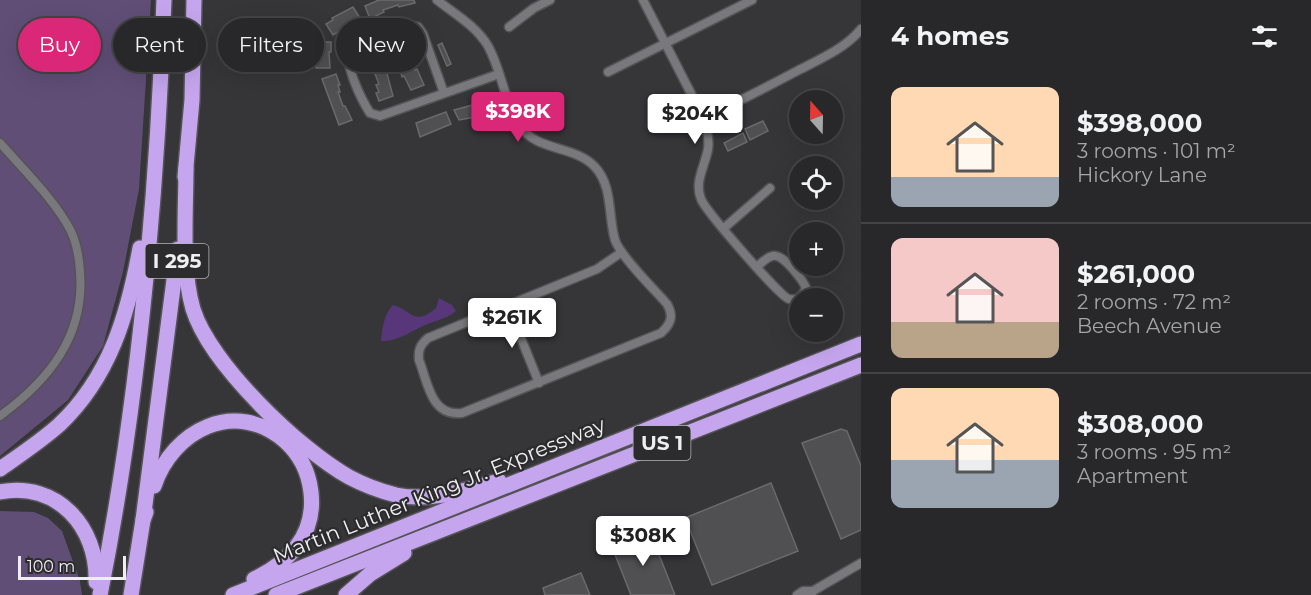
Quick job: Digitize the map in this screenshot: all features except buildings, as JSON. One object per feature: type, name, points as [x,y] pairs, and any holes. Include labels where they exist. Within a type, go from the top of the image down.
[{"type":"highway","name":"I 295","points":[[100,595],[134,386],[149,257],[164,0]]},
{"type":"highway","name":"I 295","points":[[131,595],[167,347],[186,168],[193,63],[194,0]]},
{"type":"highway","points":[[0,469],[45,437],[67,417],[105,365],[116,342],[129,303],[155,165]]},
{"type":"highway","points":[[186,168],[187,280],[190,300],[197,321],[212,349],[258,401],[311,449],[342,473],[363,484],[396,495],[420,497],[459,492],[566,462]]},
{"type":"highway","name":"Martin Luther King Jr. Expressway","points":[[233,595],[461,506],[861,344]]},
{"type":"highway","name":"Martin Luther King Jr. Expressway","points":[[276,595],[861,364]]},
{"type":"highway","points":[[143,520],[162,466],[178,445],[197,431],[218,424],[239,423],[262,428],[283,440],[300,459],[310,483],[312,508],[309,524],[298,545],[280,564],[225,595]]},
{"type":"highway","points":[[0,492],[20,490],[37,493],[59,503],[76,517],[94,553],[95,595]]},
{"type":"highway","points":[[346,595],[359,582],[388,562],[464,522]]},
{"type":"street","points":[[437,0],[474,28],[488,46],[516,119],[528,135],[582,157],[595,166],[603,177],[607,189],[616,242],[671,311],[672,319],[661,333],[462,413],[444,412],[436,406],[419,360],[421,344],[428,338],[597,269],[622,252]]},
{"type":"street","points":[[509,27],[532,4],[550,0]]},
{"type":"street","points":[[643,0],[707,129],[708,149],[698,188],[701,200],[724,228],[757,267],[783,297],[790,300],[797,299],[804,294],[806,288],[803,280],[783,258],[777,255],[769,257],[757,267]]},
{"type":"street","points":[[608,72],[752,0]]},
{"type":"street","points":[[444,93],[423,34],[418,27],[405,24],[394,27],[349,48],[348,61],[364,104],[370,113],[380,116],[499,74]]},
{"type":"street","points":[[703,118],[821,58],[853,38],[861,29]]},
{"type":"street","points":[[0,143],[55,206],[68,225],[76,242],[81,287],[79,310],[65,346],[36,387],[0,416]]},
{"type":"street","points":[[724,228],[770,188]]},
{"type":"street","points":[[508,306],[539,383]]},
{"type":"street","points":[[796,595],[803,591],[812,593],[861,563]]},
{"type":"shaded area","points":[[0,0],[151,0],[150,18],[113,18],[113,72],[146,72],[139,189],[123,272],[103,346],[68,400],[0,456]]},
{"type":"shaded area","points":[[439,298],[452,305],[456,311],[402,337],[381,341],[386,317],[393,305],[418,317],[429,314],[436,308]]},
{"type":"shaded area","points":[[0,511],[34,512],[48,518],[62,531],[80,581],[82,595],[0,595]]}]
